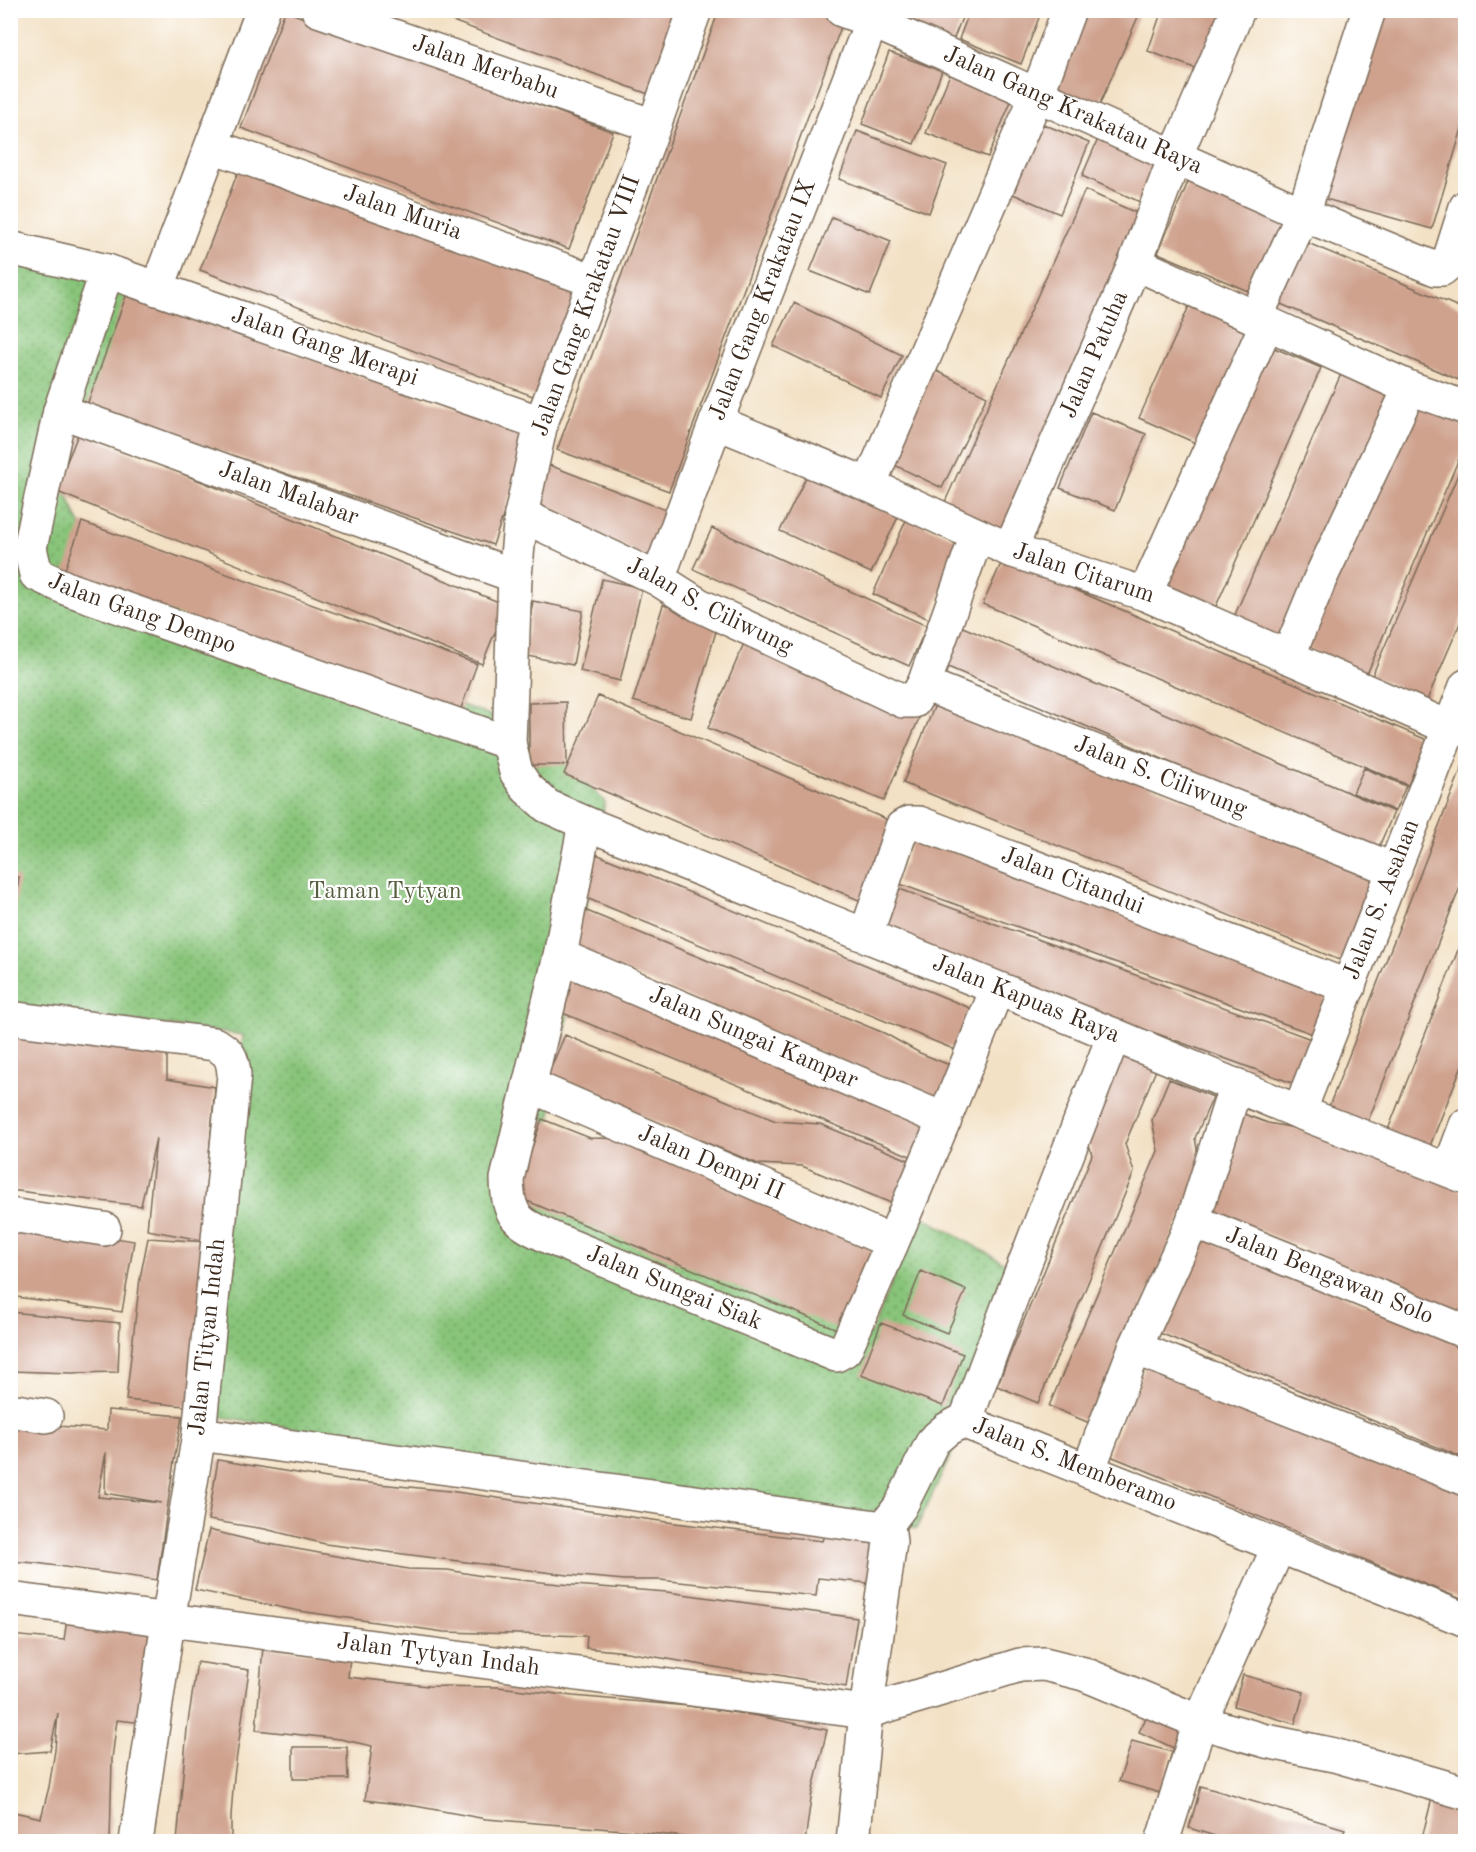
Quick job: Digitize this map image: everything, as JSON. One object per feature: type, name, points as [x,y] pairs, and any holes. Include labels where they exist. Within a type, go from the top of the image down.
[{"type":"street","points":[[157,289],[263,10]]},
{"type":"street","name":"Jalan Merbabu","points":[[318,10],[654,126]]},
{"type":"street","name":"Jalan Gang Krakatau VIII","points":[[585,823],[547,806],[527,788],[516,772],[509,743],[515,576],[521,515],[541,423],[654,126],[695,10]]},
{"type":"street","name":"Jalan Gang Krakatau Raya","points":[[842,10],[874,16],[1037,95],[1303,214],[1436,269],[1442,269],[1448,264],[1466,207]]},
{"type":"street","points":[[869,485],[1037,95],[1069,10]]},
{"type":"street","name":"Jalan Patuha","points":[[1010,549],[1135,263],[1175,157],[1238,10]]},
{"type":"street","points":[[1145,594],[1262,320],[1303,214],[1369,10]]},
{"type":"street","name":"Jalan Gang Krakatau IX","points":[[658,579],[716,422],[874,16]]},
{"type":"street","name":"Jalan Muria","points":[[212,146],[595,281]]},
{"type":"street","name":"Jalan Gang Merapi","points":[[10,248],[107,271],[541,423]]},
{"type":"street","points":[[1135,263],[1410,388],[1466,408]]},
{"type":"street","name":"Jalan Gang Dempo","points":[[107,271],[60,411],[30,548],[36,574],[68,589],[509,743]]},
{"type":"street","points":[[1288,657],[1320,579],[1410,388]]},
{"type":"street","name":"Jalan Malabar","points":[[60,411],[515,576]]},
{"type":"street","name":"Jalan Citarum","points":[[716,422],[869,485],[977,536],[1145,594],[1450,728]]},
{"type":"street","name":"Jalan S. Ciliwung","points":[[521,515],[658,579],[699,604],[903,701],[914,701],[924,684],[1395,870]]},
{"type":"street","points":[[924,684],[977,536]]},
{"type":"street","name":"Jalan S. Asahan","points":[[1299,1112],[1466,686]]},
{"type":"street","name":"Jalan Kapuas Raya","points":[[585,823],[1457,1174]]},
{"type":"street","name":"Jalan Sungai Siak","points":[[585,823],[560,956],[507,1179],[510,1209],[523,1224],[551,1238],[836,1355],[845,1350],[945,1120],[997,989]]},
{"type":"street","name":"Jalan Citandui","points":[[866,936],[902,827],[909,823],[919,823],[1348,987]]},
{"type":"street","name":"Jalan Sungai Kampar","points":[[560,956],[945,1120]]},
{"type":"street","name":"Jalan Tityan Indah","points":[[10,1018],[214,1044],[223,1048],[231,1056],[234,1075],[199,1434],[168,1621],[136,1842]]},
{"type":"street","name":"Jalan S. Memberamo","points":[[1114,1035],[966,1419],[970,1424],[1466,1620]]},
{"type":"street","name":"Jalan Dempi II","points":[[529,1086],[892,1242]]},
{"type":"street","points":[[1088,1471],[1135,1348],[1193,1221],[1236,1086]]},
{"type":"street","points":[[1457,1174],[1466,1125]]},
{"type":"street","points":[[10,1215],[104,1229]]},
{"type":"street","name":"Jalan Bengawan Solo","points":[[1193,1221],[1466,1332]]},
{"type":"street","points":[[1135,1348],[1466,1479]]},
{"type":"street","points":[[10,1410],[46,1416]]},
{"type":"street","points":[[853,1842],[866,1712],[892,1517],[933,1441],[947,1429],[966,1419]]},
{"type":"street","points":[[199,1434],[892,1517]]},
{"type":"street","points":[[1162,1842],[1200,1722],[1279,1546]]},
{"type":"street","name":"Jalan Tytyan Indah","points":[[10,1599],[866,1712]]},
{"type":"street","points":[[866,1712],[1008,1668],[1044,1664],[1084,1674],[1200,1722],[1266,1741],[1334,1755],[1466,1793]]},
{"type":"green space","name":"Taman Tytyan","points":[[10,237],[139,271],[62,483],[102,576],[532,730],[605,802],[541,1173],[870,1335],[920,1215],[1026,1275],[981,1392],[916,1529],[211,1415],[243,1035],[11,1005]]},
{"type":"building","points":[[423,10],[692,10],[659,98]]},
{"type":"building","points":[[719,10],[822,10],[844,19],[669,491],[557,450]]},
{"type":"building","points":[[905,10],[965,10],[952,43],[900,24]]},
{"type":"building","points":[[970,10],[1042,10],[1021,64],[959,39]]},
{"type":"building","points":[[1082,10],[1141,10],[1095,115],[1045,93]]},
{"type":"building","points":[[1162,10],[1230,10],[1208,73],[1148,51]]},
{"type":"building","points":[[1375,10],[1466,10],[1466,115],[1432,229],[1322,198]]},
{"type":"building","points":[[285,11],[613,132],[569,249],[241,128]]},
{"type":"building","points":[[889,52],[942,71],[914,144],[862,124]]},
{"type":"building","points":[[950,74],[1012,99],[988,157],[926,133]]},
{"type":"building","points":[[1043,124],[1089,143],[1060,214],[1013,194]]},
{"type":"building","points":[[857,131],[947,165],[929,213],[839,179]]},
{"type":"building","points":[[1098,139],[1163,167],[1147,205],[1082,176]]},
{"type":"building","points":[[243,159],[588,291],[546,401],[200,270]]},
{"type":"building","points":[[1191,175],[1288,215],[1255,294],[1158,253]]},
{"type":"building","points":[[1085,190],[1150,219],[1010,533],[944,504]]},
{"type":"building","points":[[832,217],[891,241],[870,295],[810,271]]},
{"type":"building","points":[[1296,238],[1466,310],[1466,383],[1269,299]]},
{"type":"building","points":[[126,296],[531,435],[493,545],[87,405]]},
{"type":"building","points":[[794,303],[902,355],[881,398],[773,346]]},
{"type":"building","points":[[1190,304],[1251,331],[1200,445],[1139,418]]},
{"type":"building","points":[[1265,344],[1321,368],[1213,613],[1157,589]]},
{"type":"building","points":[[1345,365],[1398,388],[1286,642],[1233,619]]},
{"type":"building","points":[[929,367],[987,396],[942,488],[884,460]]},
{"type":"building","points":[[1411,396],[1466,418],[1466,442],[1367,674],[1304,647]]},
{"type":"building","points":[[1091,412],[1146,434],[1115,510],[1060,488]]},
{"type":"building","points":[[79,432],[506,605],[482,664],[55,491]]},
{"type":"building","points":[[1465,458],[1466,609],[1427,700],[1372,676]]},
{"type":"building","points":[[549,465],[668,511],[649,558],[538,508]]},
{"type":"building","points":[[808,473],[899,515],[871,573],[780,531]]},
{"type":"building","points":[[907,518],[963,542],[929,619],[873,594]]},
{"type":"building","points":[[82,522],[477,664],[459,714],[63,575]]},
{"type":"building","points":[[712,528],[927,626],[909,666],[693,569]]},
{"type":"building","points":[[1003,559],[1427,740],[1408,785],[983,604]]},
{"type":"building","points":[[602,579],[642,588],[620,681],[580,671]]},
{"type":"building","points":[[533,601],[583,611],[573,665],[523,655]]},
{"type":"building","points":[[663,605],[719,621],[691,718],[633,701]]},
{"type":"building","points":[[958,625],[1394,812],[1377,851],[941,664]]},
{"type":"building","points":[[744,643],[920,716],[884,801],[708,728]]},
{"type":"building","points":[[598,696],[895,823],[861,901],[564,774]]},
{"type":"building","points":[[937,700],[1377,877],[1342,961],[903,783]]},
{"type":"building","points":[[566,702],[567,765],[529,765],[529,703]]},
{"type":"building","points":[[1466,757],[1466,872],[1365,1129],[1326,1114]]},
{"type":"building","points":[[1364,768],[1406,786],[1395,811],[1353,793]]},
{"type":"building","points":[[915,833],[1331,984],[1313,1034],[897,883]]},
{"type":"building","points":[[596,854],[975,1010],[958,1051],[579,895]]},
{"type":"building","points":[[10,876],[19,877],[12,931],[10,931]]},
{"type":"building","points":[[894,887],[1311,1039],[1295,1084],[878,932]]},
{"type":"building","points":[[582,909],[884,1033],[920,1053],[952,1066],[939,1101],[566,947]]},
{"type":"building","points":[[1465,932],[1466,1055],[1428,1151],[1386,1135]]},
{"type":"building","points":[[568,972],[935,1123],[920,1160],[553,1009]]},
{"type":"building","points":[[10,1026],[167,1051],[167,1079],[215,1087],[202,1240],[147,1230],[156,1138],[141,1206],[10,1190]]},
{"type":"building","points":[[565,1035],[776,1121],[820,1124],[921,1165],[903,1208],[802,1166],[758,1164],[547,1077]]},
{"type":"building","points":[[1115,1053],[1156,1070],[1125,1144],[1134,1172],[1038,1403],[997,1386],[1092,1155],[1084,1127]]},
{"type":"building","points":[[1169,1079],[1213,1097],[1195,1138],[1201,1170],[1092,1424],[1049,1406],[1158,1151],[1152,1120]]},
{"type":"building","points":[[1236,1111],[1268,1123],[1322,1133],[1466,1192],[1466,1314],[1206,1209]]},
{"type":"building","points":[[542,1119],[590,1138],[632,1139],[886,1244],[849,1334],[515,1196]]},
{"type":"building","points":[[10,1221],[134,1241],[122,1312],[10,1296]]},
{"type":"building","points":[[1196,1235],[1466,1345],[1466,1459],[1160,1333]]},
{"type":"building","points":[[148,1238],[208,1242],[194,1407],[126,1400],[140,1278]]},
{"type":"building","points":[[921,1271],[966,1290],[947,1333],[903,1315]]},
{"type":"building","points":[[10,1312],[120,1323],[118,1372],[10,1371]]},
{"type":"building","points":[[881,1323],[963,1354],[943,1406],[861,1375]]},
{"type":"building","points":[[1147,1362],[1466,1492],[1466,1601],[1108,1455]]},
{"type":"building","points":[[108,1410],[182,1416],[157,1580],[10,1561],[10,1422],[107,1430]],"holes":[[[106,1452],[105,1493],[162,1503],[98,1497]]]},
{"type":"building","points":[[218,1460],[339,1480],[449,1491],[822,1541],[827,1526],[884,1532],[878,1584],[818,1578],[816,1596],[660,1580],[625,1580],[568,1575],[325,1544],[265,1529],[208,1520]]},
{"type":"building","points":[[209,1530],[258,1542],[408,1569],[448,1570],[560,1584],[667,1592],[857,1618],[846,1687],[627,1652],[586,1648],[587,1636],[444,1632],[299,1611],[195,1590]]},
{"type":"building","points":[[67,1619],[155,1628],[144,1723],[117,1720],[112,1759],[110,1842],[10,1842],[10,1811],[41,1818],[55,1750],[58,1713],[50,1751],[10,1754],[10,1635],[64,1640]]},
{"type":"building","points":[[263,1647],[350,1657],[348,1677],[428,1686],[498,1687],[689,1706],[758,1716],[827,1730],[811,1798],[805,1842],[729,1842],[623,1830],[486,1819],[415,1806],[365,1800],[372,1746],[340,1739],[256,1730]]},
{"type":"building","points":[[197,1662],[249,1670],[234,1776],[231,1842],[177,1842],[187,1729]]},
{"type":"building","points":[[1243,1675],[1304,1692],[1295,1724],[1234,1706]]},
{"type":"building","points":[[1152,1706],[1192,1724],[1180,1751],[1139,1732]]},
{"type":"building","points":[[1132,1741],[1172,1752],[1160,1793],[1119,1781]]},
{"type":"building","points":[[293,1747],[347,1747],[348,1779],[293,1779]]},
{"type":"building","points":[[1201,1786],[1345,1829],[1341,1842],[1234,1842],[1189,1828]]},
{"type":"building","points":[[1432,1798],[1466,1809],[1458,1842],[1421,1842]]}]
